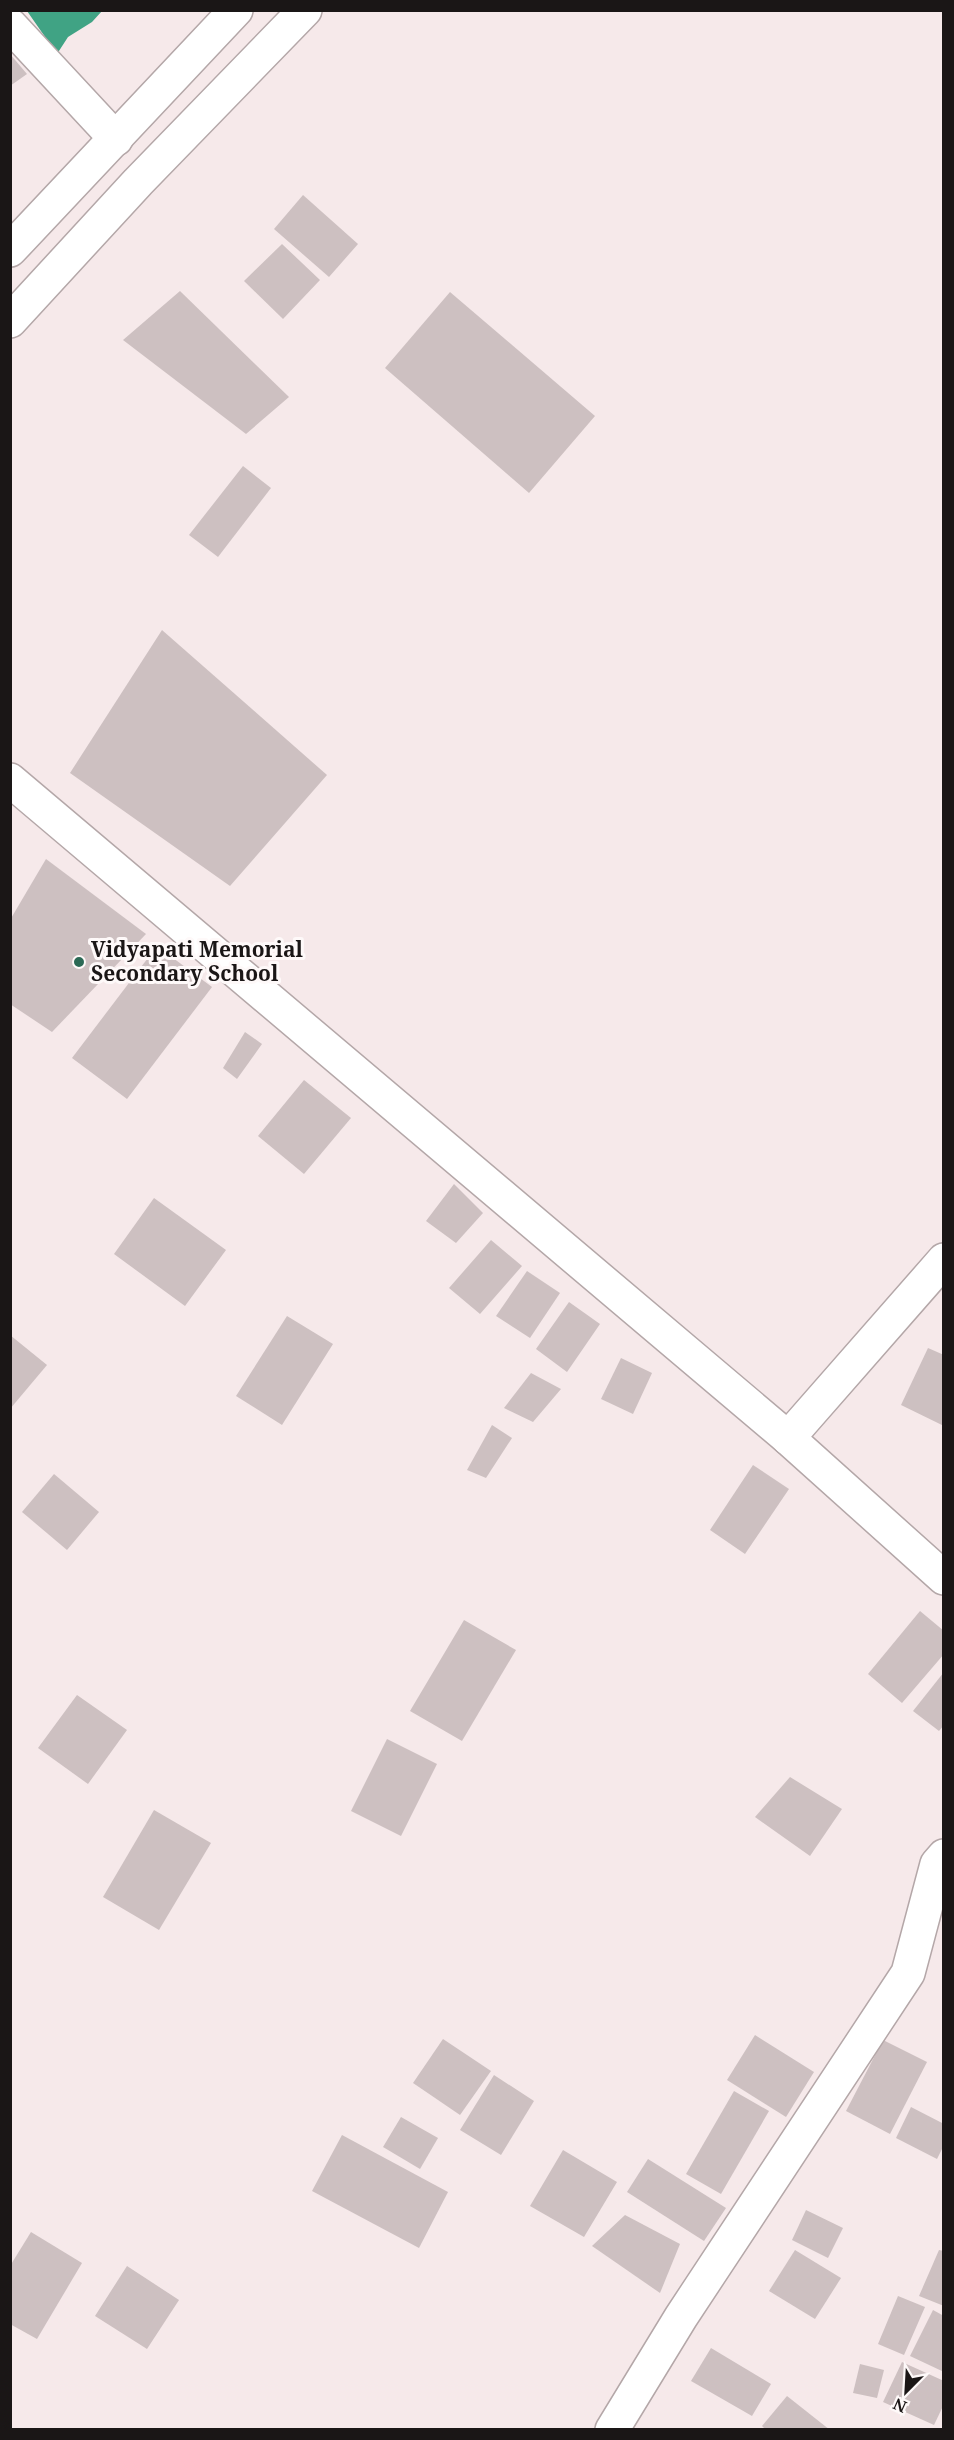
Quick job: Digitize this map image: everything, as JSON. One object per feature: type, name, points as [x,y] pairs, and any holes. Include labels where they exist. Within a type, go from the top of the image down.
[{"type":"main road","points":[[10,250],[117,140],[237,10]]},
{"type":"main road","points":[[10,321],[138,182],[305,10]]},
{"type":"main road","points":[[10,25],[117,140]]},
{"type":"main road","points":[[10,780],[788,1438],[944,1578]]},
{"type":"main road","points":[[788,1438],[944,1260]]},
{"type":"main road","points":[[612,2430],[681,2317],[908,1973],[937,1864],[944,1856]]},
{"type":"shaded area","points":[[27,11],[102,11],[92,22],[68,37],[57,54]]},
{"type":"building","points":[[10,54],[27,74],[10,86]]},
{"type":"building","points":[[303,195],[358,244],[329,277],[274,229]]},
{"type":"building","points":[[282,244],[320,280],[283,319],[244,281]]},
{"type":"building","points":[[180,291],[289,397],[246,434],[123,340]]},
{"type":"building","points":[[450,292],[595,416],[529,493],[385,368]]},
{"type":"building","points":[[243,466],[271,488],[218,557],[189,535]]},
{"type":"building","points":[[162,630],[327,775],[230,886],[70,773]]},
{"type":"building","points":[[46,859],[146,934],[52,1032],[10,1004],[10,920]]},
{"type":"building","points":[[157,946],[212,987],[127,1099],[72,1058]]},
{"type":"building","points":[[245,1032],[262,1044],[237,1079],[223,1068]]},
{"type":"building","points":[[304,1080],[351,1118],[304,1174],[258,1136]]},
{"type":"building","points":[[454,1184],[483,1213],[456,1243],[426,1221]]},
{"type":"building","points":[[154,1198],[226,1250],[185,1306],[114,1254]]},
{"type":"building","points":[[491,1240],[522,1266],[480,1314],[449,1288]]},
{"type":"building","points":[[527,1271],[560,1293],[530,1338],[496,1316]]},
{"type":"building","points":[[569,1302],[600,1324],[567,1372],[536,1349]]},
{"type":"building","points":[[287,1316],[333,1344],[282,1425],[236,1396]]},
{"type":"building","points":[[10,1335],[47,1365],[10,1409]]},
{"type":"building","points":[[928,1348],[944,1355],[944,1426],[901,1405]]},
{"type":"building","points":[[621,1358],[652,1373],[633,1414],[601,1399]]},
{"type":"building","points":[[531,1373],[561,1389],[533,1422],[504,1408]]},
{"type":"building","points":[[492,1425],[512,1438],[486,1478],[467,1470]]},
{"type":"building","points":[[753,1465],[789,1489],[745,1554],[710,1530]]},
{"type":"building","points":[[54,1474],[99,1512],[67,1550],[22,1512]]},
{"type":"building","points":[[920,1611],[944,1631],[944,1654],[902,1703],[868,1674]]},
{"type":"building","points":[[464,1620],[516,1650],[462,1741],[410,1711]]},
{"type":"building","points":[[944,1672],[944,1725],[939,1731],[913,1711]]},
{"type":"building","points":[[77,1695],[127,1730],[88,1784],[38,1748]]},
{"type":"building","points":[[387,1739],[437,1764],[401,1836],[351,1811]]},
{"type":"building","points":[[790,1777],[842,1809],[810,1856],[755,1817]]},
{"type":"building","points":[[154,1810],[211,1843],[159,1930],[103,1897]]},
{"type":"building","points":[[755,2035],[814,2072],[786,2117],[727,2080]]},
{"type":"building","points":[[443,2039],[491,2071],[460,2115],[413,2083]]},
{"type":"building","points":[[883,2040],[927,2062],[890,2134],[846,2111]]},
{"type":"building","points":[[494,2075],[534,2101],[501,2155],[460,2130]]},
{"type":"building","points":[[734,2091],[769,2111],[721,2194],[686,2174]]},
{"type":"building","points":[[911,2107],[944,2124],[944,2145],[937,2159],[896,2138]]},
{"type":"building","points":[[401,2117],[438,2138],[420,2169],[383,2147]]},
{"type":"building","points":[[342,2135],[448,2192],[419,2248],[312,2191]]},
{"type":"building","points":[[563,2150],[617,2182],[584,2237],[530,2206]]},
{"type":"building","points":[[648,2159],[726,2208],[704,2241],[627,2192]]},
{"type":"building","points":[[806,2210],[843,2228],[828,2258],[792,2240]]},
{"type":"building","points":[[625,2215],[680,2244],[660,2293],[592,2246]]},
{"type":"building","points":[[31,2232],[82,2263],[37,2339],[10,2324],[10,2266]]},
{"type":"building","points":[[795,2250],[841,2278],[815,2319],[769,2291]]},
{"type":"building","points":[[939,2250],[944,2251],[944,2306],[919,2296]]},
{"type":"building","points":[[127,2266],[179,2300],[147,2349],[95,2316]]},
{"type":"building","points":[[898,2296],[925,2307],[904,2355],[878,2344]]},
{"type":"building","points":[[933,2310],[944,2316],[944,2372],[910,2356]]},
{"type":"building","points":[[711,2348],[771,2384],[752,2416],[691,2381]]},
{"type":"building","points":[[902,2362],[944,2381],[944,2404],[934,2425],[883,2402]]},
{"type":"building","points":[[860,2364],[884,2370],[877,2398],[853,2393]]},
{"type":"building","points":[[787,2396],[830,2430],[766,2430],[762,2426]]},
{"type":"place","name":"Vidyapati Memorial Secondary School","points":[[79,962]]}]
